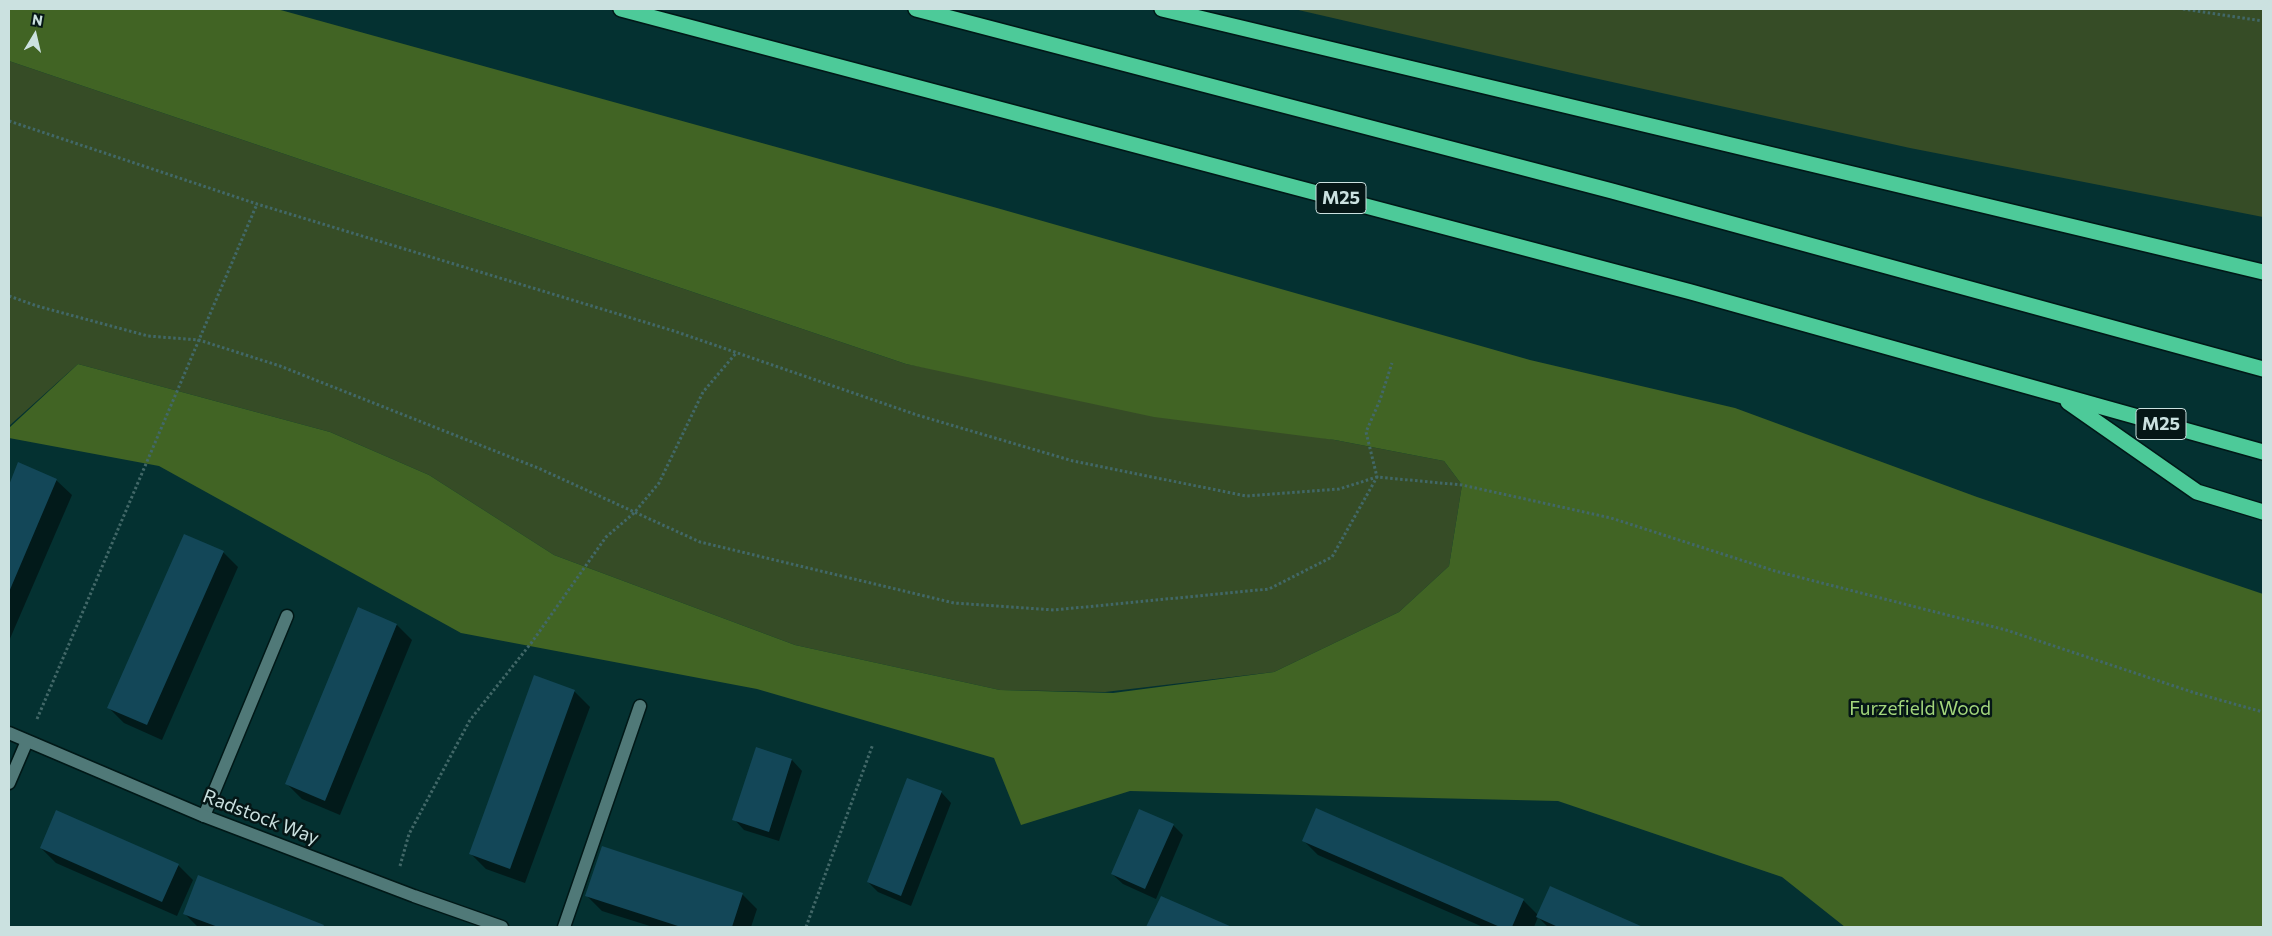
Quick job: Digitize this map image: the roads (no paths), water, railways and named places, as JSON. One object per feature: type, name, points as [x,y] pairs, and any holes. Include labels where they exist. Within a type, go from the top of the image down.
[{"type":"highway","name":"M25","points":[[621,9],[1605,269],[2263,452]]},
{"type":"highway","points":[[916,9],[1612,191],[2263,369]]},
{"type":"highway","points":[[1162,9],[2263,272]]},
{"type":"highway","points":[[2059,395],[2198,492],[2263,512]]},
{"type":"street","points":[[204,816],[287,616]]},
{"type":"street","points":[[564,927],[640,706]]},
{"type":"street","name":"Radstock Way","points":[[9,733],[204,816],[502,927]]},
{"type":"street","points":[[9,783],[27,741]]},
{"type":"park label","name":"Furzefield Wood","points":[[1920,709]]}]
